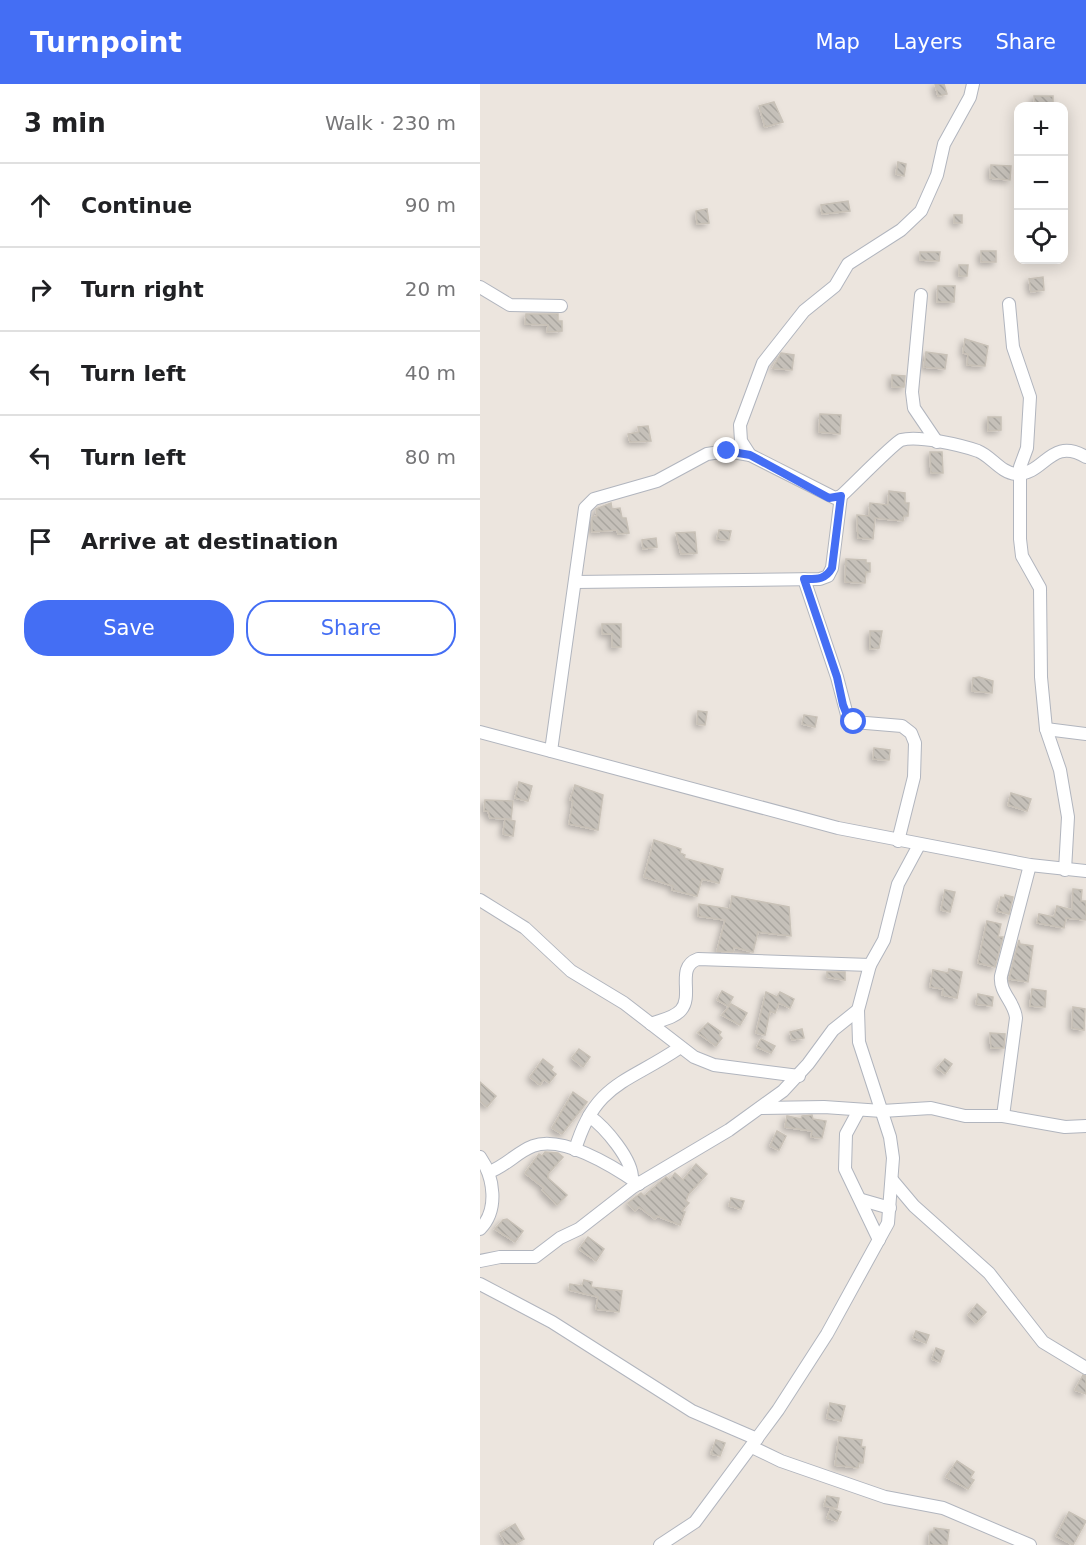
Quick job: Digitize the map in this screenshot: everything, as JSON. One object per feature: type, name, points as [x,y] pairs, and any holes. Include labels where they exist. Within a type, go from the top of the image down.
[{"type":"street","points":[[750,455],[741,441],[740,425],[764,363],[804,311],[835,286],[855,257],[901,230],[921,211],[938,175],[944,144],[970,97],[973,84]]},
{"type":"street","points":[[480,287],[510,304],[561,306]]},
{"type":"street","points":[[921,296],[912,392],[914,408],[937,442]]},
{"type":"street","points":[[1009,304],[1013,347],[1030,397],[1027,448],[1020,474],[1021,549],[1040,588],[1041,677],[1046,729],[1060,770],[1068,817],[1065,870]]},
{"type":"street","points":[[551,751],[585,508],[589,502],[657,481],[706,454],[727,451],[750,455],[829,498],[841,496],[899,441],[915,437],[979,451],[1005,471],[1020,474],[1034,468],[1057,451],[1066,450],[1086,457]]},
{"type":"street","points":[[575,582],[820,579],[828,576],[832,568],[841,496]]},
{"type":"street","points":[[804,579],[837,677],[847,715],[854,722],[902,726],[911,733],[915,743],[914,777],[898,841]]},
{"type":"street","points":[[1046,729],[1086,734]]},
{"type":"street","points":[[480,738],[480,732],[785,815],[898,841],[1030,865],[1086,871]]},
{"type":"street","points":[[660,1545],[695,1522],[754,1443],[826,1334],[888,1223],[893,1181],[890,1137],[859,1042],[858,1010],[870,965],[884,940],[898,884],[919,845]]},
{"type":"street","points":[[1003,1116],[1016,1011],[1002,989],[1001,976],[1030,865]]},
{"type":"street","points":[[480,900],[525,928],[571,971],[651,1024],[679,1048],[714,1065],[799,1076]]},
{"type":"street","points":[[651,1024],[672,1016],[683,1008],[687,993],[686,971],[693,961],[698,959],[870,965]]},
{"type":"street","points":[[480,1261],[500,1257],[535,1257],[560,1238],[579,1229],[635,1181],[681,1161],[760,1108],[799,1076],[833,1030],[858,1010]]},
{"type":"street","points":[[575,1150],[596,1104],[615,1084],[679,1048]]},
{"type":"street","points":[[760,1108],[882,1112],[922,1108],[965,1116],[1003,1116],[1045,1125],[1086,1126]]},
{"type":"street","points":[[859,1110],[846,1134],[843,1158],[849,1179],[862,1200],[879,1240]]},
{"type":"street","points":[[589,1116],[627,1157],[635,1181]]},
{"type":"street","points":[[489,1172],[533,1146],[548,1143],[575,1150],[635,1181]]},
{"type":"street","points":[[480,1157],[489,1172],[492,1209],[486,1223],[480,1228]]},
{"type":"street","points":[[893,1181],[914,1206],[988,1273],[1043,1342],[1086,1368]]},
{"type":"street","points":[[862,1200],[890,1208]]},
{"type":"street","points":[[480,1284],[552,1322],[692,1411],[754,1443],[781,1461],[885,1497],[943,1508],[1030,1545]]},
{"type":"building","points":[[935,84],[944,84],[947,94],[938,96]]},
{"type":"building","points":[[1034,96],[1053,96],[1053,102],[1035,102]]},
{"type":"building","points":[[774,102],[783,122],[765,127],[759,106]]},
{"type":"building","points":[[898,162],[906,164],[904,176],[896,174]]},
{"type":"building","points":[[991,165],[1011,166],[1010,180],[990,178]]},
{"type":"building","points":[[848,201],[850,211],[822,214],[821,205]]},
{"type":"building","points":[[707,209],[709,223],[697,224],[696,211]]},
{"type":"building","points":[[954,215],[962,215],[962,223],[954,223]]},
{"type":"building","points":[[981,251],[996,251],[996,262],[981,262]]},
{"type":"building","points":[[920,252],[940,252],[939,261],[920,260]]},
{"type":"building","points":[[959,265],[968,265],[967,276],[959,276]]},
{"type":"building","points":[[1043,277],[1044,290],[1031,292],[1029,279]]},
{"type":"building","points":[[938,286],[955,286],[954,302],[937,302]]},
{"type":"building","points":[[526,314],[558,314],[558,321],[562,321],[562,331],[547,332],[548,325],[525,324]]},
{"type":"building","points":[[965,339],[988,346],[985,366],[967,365],[968,354],[963,353]]},
{"type":"building","points":[[926,352],[947,355],[945,369],[924,367]]},
{"type":"building","points":[[781,353],[794,355],[792,370],[773,368]]},
{"type":"building","points":[[892,375],[905,376],[904,387],[892,387]]},
{"type":"building","points":[[820,414],[841,415],[840,434],[819,432]]},
{"type":"building","points":[[988,417],[1001,417],[1001,430],[988,431]]},
{"type":"building","points":[[648,426],[651,441],[630,442],[628,434],[639,432],[638,427]]},
{"type":"building","points":[[930,452],[942,452],[943,473],[931,473]]},
{"type":"building","points":[[889,491],[905,493],[905,503],[909,503],[908,516],[904,516],[903,521],[875,518],[873,539],[858,538],[857,515],[869,516],[870,503],[888,505]]},
{"type":"building","points":[[611,503],[612,509],[620,508],[622,518],[626,518],[629,533],[618,534],[617,530],[592,532],[592,517],[597,516],[596,509]]},
{"type":"building","points":[[719,530],[731,531],[729,540],[717,539]]},
{"type":"building","points":[[695,532],[697,553],[681,554],[676,533]]},
{"type":"building","points":[[656,538],[657,547],[643,549],[642,540]]},
{"type":"building","points":[[846,559],[866,560],[866,563],[870,563],[870,572],[866,572],[865,583],[845,582]]},
{"type":"building","points":[[602,624],[621,624],[621,647],[612,647],[612,634],[602,634]]},
{"type":"building","points":[[870,631],[882,631],[879,648],[870,649]]},
{"type":"building","points":[[979,677],[993,681],[992,693],[972,691],[973,678]]},
{"type":"building","points":[[698,711],[707,712],[705,725],[697,724]]},
{"type":"building","points":[[804,715],[817,717],[815,727],[802,724]]},
{"type":"building","points":[[874,748],[890,750],[889,760],[873,759]]},
{"type":"building","points":[[519,782],[532,786],[528,801],[515,798]]},
{"type":"building","points":[[575,785],[603,795],[598,830],[569,824],[573,801],[570,800]]},
{"type":"building","points":[[1011,793],[1031,799],[1027,811],[1008,805]]},
{"type":"building","points":[[485,800],[513,801],[511,819],[490,818],[488,811],[484,811]]},
{"type":"building","points":[[505,819],[515,821],[513,836],[503,834]]},
{"type":"building","points":[[654,840],[681,849],[680,853],[685,855],[684,858],[723,869],[719,883],[702,879],[697,896],[672,890],[673,886],[644,877]]},
{"type":"building","points":[[1073,889],[1082,890],[1081,901],[1086,901],[1086,920],[1066,918],[1064,928],[1037,923],[1039,914],[1054,917],[1057,906],[1072,910]]},
{"type":"building","points":[[945,890],[955,892],[950,912],[941,910]]},
{"type":"building","points":[[1005,895],[1013,897],[1009,914],[997,911],[1001,897],[1004,898]]},
{"type":"building","points":[[732,896],[789,907],[791,936],[758,932],[753,952],[734,947],[733,952],[717,951],[725,920],[698,916],[699,904],[730,909]]},
{"type":"building","points":[[987,921],[1001,924],[998,937],[1003,937],[995,967],[978,963]]},
{"type":"building","points":[[1019,940],[1020,944],[1033,946],[1028,982],[1009,979]]},
{"type":"building","points":[[949,969],[962,972],[957,998],[942,995],[943,989],[930,987],[933,970],[948,973]]},
{"type":"building","points":[[827,972],[845,972],[845,980],[827,977]]},
{"type":"building","points":[[1032,989],[1046,991],[1045,1007],[1030,1006]]},
{"type":"building","points":[[722,991],[733,997],[728,1006],[717,1000]]},
{"type":"building","points":[[766,992],[777,997],[780,992],[794,999],[790,1008],[779,1003],[775,1013],[770,1011],[765,1035],[756,1033]]},
{"type":"building","points":[[978,994],[993,997],[992,1006],[976,1004]]},
{"type":"building","points":[[731,1004],[747,1013],[740,1025],[722,1015]]},
{"type":"building","points":[[1073,1007],[1085,1009],[1084,1030],[1072,1028]]},
{"type":"building","points":[[708,1023],[721,1032],[719,1035],[722,1038],[716,1046],[698,1033]]},
{"type":"building","points":[[802,1029],[804,1038],[792,1040],[790,1032]]},
{"type":"building","points":[[990,1033],[1005,1034],[1004,1048],[991,1048]]},
{"type":"building","points":[[761,1039],[775,1046],[771,1053],[757,1047]]},
{"type":"building","points":[[579,1049],[590,1057],[583,1067],[572,1058]]},
{"type":"building","points":[[543,1059],[553,1067],[551,1070],[556,1074],[549,1083],[544,1079],[540,1085],[530,1077]]},
{"type":"building","points":[[945,1059],[952,1064],[945,1074],[937,1068]]},
{"type":"building","points":[[480,1082],[496,1096],[487,1107],[480,1101]]},
{"type":"building","points":[[573,1092],[587,1102],[562,1134],[552,1128]]},
{"type":"building","points":[[812,1115],[813,1119],[826,1121],[822,1138],[811,1137],[812,1131],[785,1127],[787,1116],[801,1119],[802,1116]]},
{"type":"building","points":[[777,1131],[786,1136],[779,1150],[770,1146]]},
{"type":"building","points":[[545,1152],[558,1153],[563,1157],[548,1174],[548,1178],[567,1195],[557,1205],[542,1190],[544,1188],[525,1173],[539,1154],[542,1156]]},
{"type":"building","points":[[696,1164],[707,1174],[688,1195],[686,1201],[689,1203],[682,1211],[685,1212],[680,1225],[657,1216],[655,1219],[639,1207],[635,1211],[628,1203],[641,1193],[644,1196],[666,1177],[670,1180],[675,1173],[683,1180]]},
{"type":"building","points":[[731,1198],[744,1201],[741,1209],[729,1206]]},
{"type":"building","points":[[507,1219],[523,1231],[515,1242],[495,1229]]},
{"type":"building","points":[[588,1237],[604,1249],[596,1261],[579,1249]]},
{"type":"building","points":[[584,1280],[592,1282],[591,1287],[622,1291],[619,1312],[596,1309],[598,1297],[569,1290],[570,1284],[582,1286]]},
{"type":"building","points":[[977,1304],[986,1312],[976,1323],[968,1315]]},
{"type":"building","points":[[916,1331],[929,1335],[926,1343],[913,1338]]},
{"type":"building","points":[[936,1348],[944,1351],[940,1362],[932,1359]]},
{"type":"building","points":[[1083,1375],[1086,1376],[1086,1394],[1075,1390]]},
{"type":"building","points":[[830,1403],[845,1406],[841,1421],[827,1418]]},
{"type":"building","points":[[839,1437],[862,1440],[861,1447],[865,1447],[863,1463],[859,1463],[858,1468],[835,1465]]},
{"type":"building","points":[[716,1440],[725,1443],[720,1456],[711,1454]]},
{"type":"building","points":[[957,1461],[974,1472],[970,1478],[974,1480],[968,1489],[946,1477]]},
{"type":"building","points":[[827,1496],[839,1498],[837,1508],[824,1506]]},
{"type":"building","points":[[831,1508],[841,1512],[837,1521],[827,1518]]},
{"type":"building","points":[[1069,1512],[1086,1521],[1073,1545],[1056,1536]]},
{"type":"building","points":[[515,1524],[524,1539],[514,1545],[506,1545],[500,1533]]},
{"type":"building","points":[[934,1528],[949,1530],[947,1545],[929,1545],[930,1532],[934,1532]]},
{"type":"route","points":[[727,451],[750,455],[829,498],[841,496],[832,568],[828,576],[820,579],[804,579],[824,634],[843,705],[847,715],[854,722]]}]
